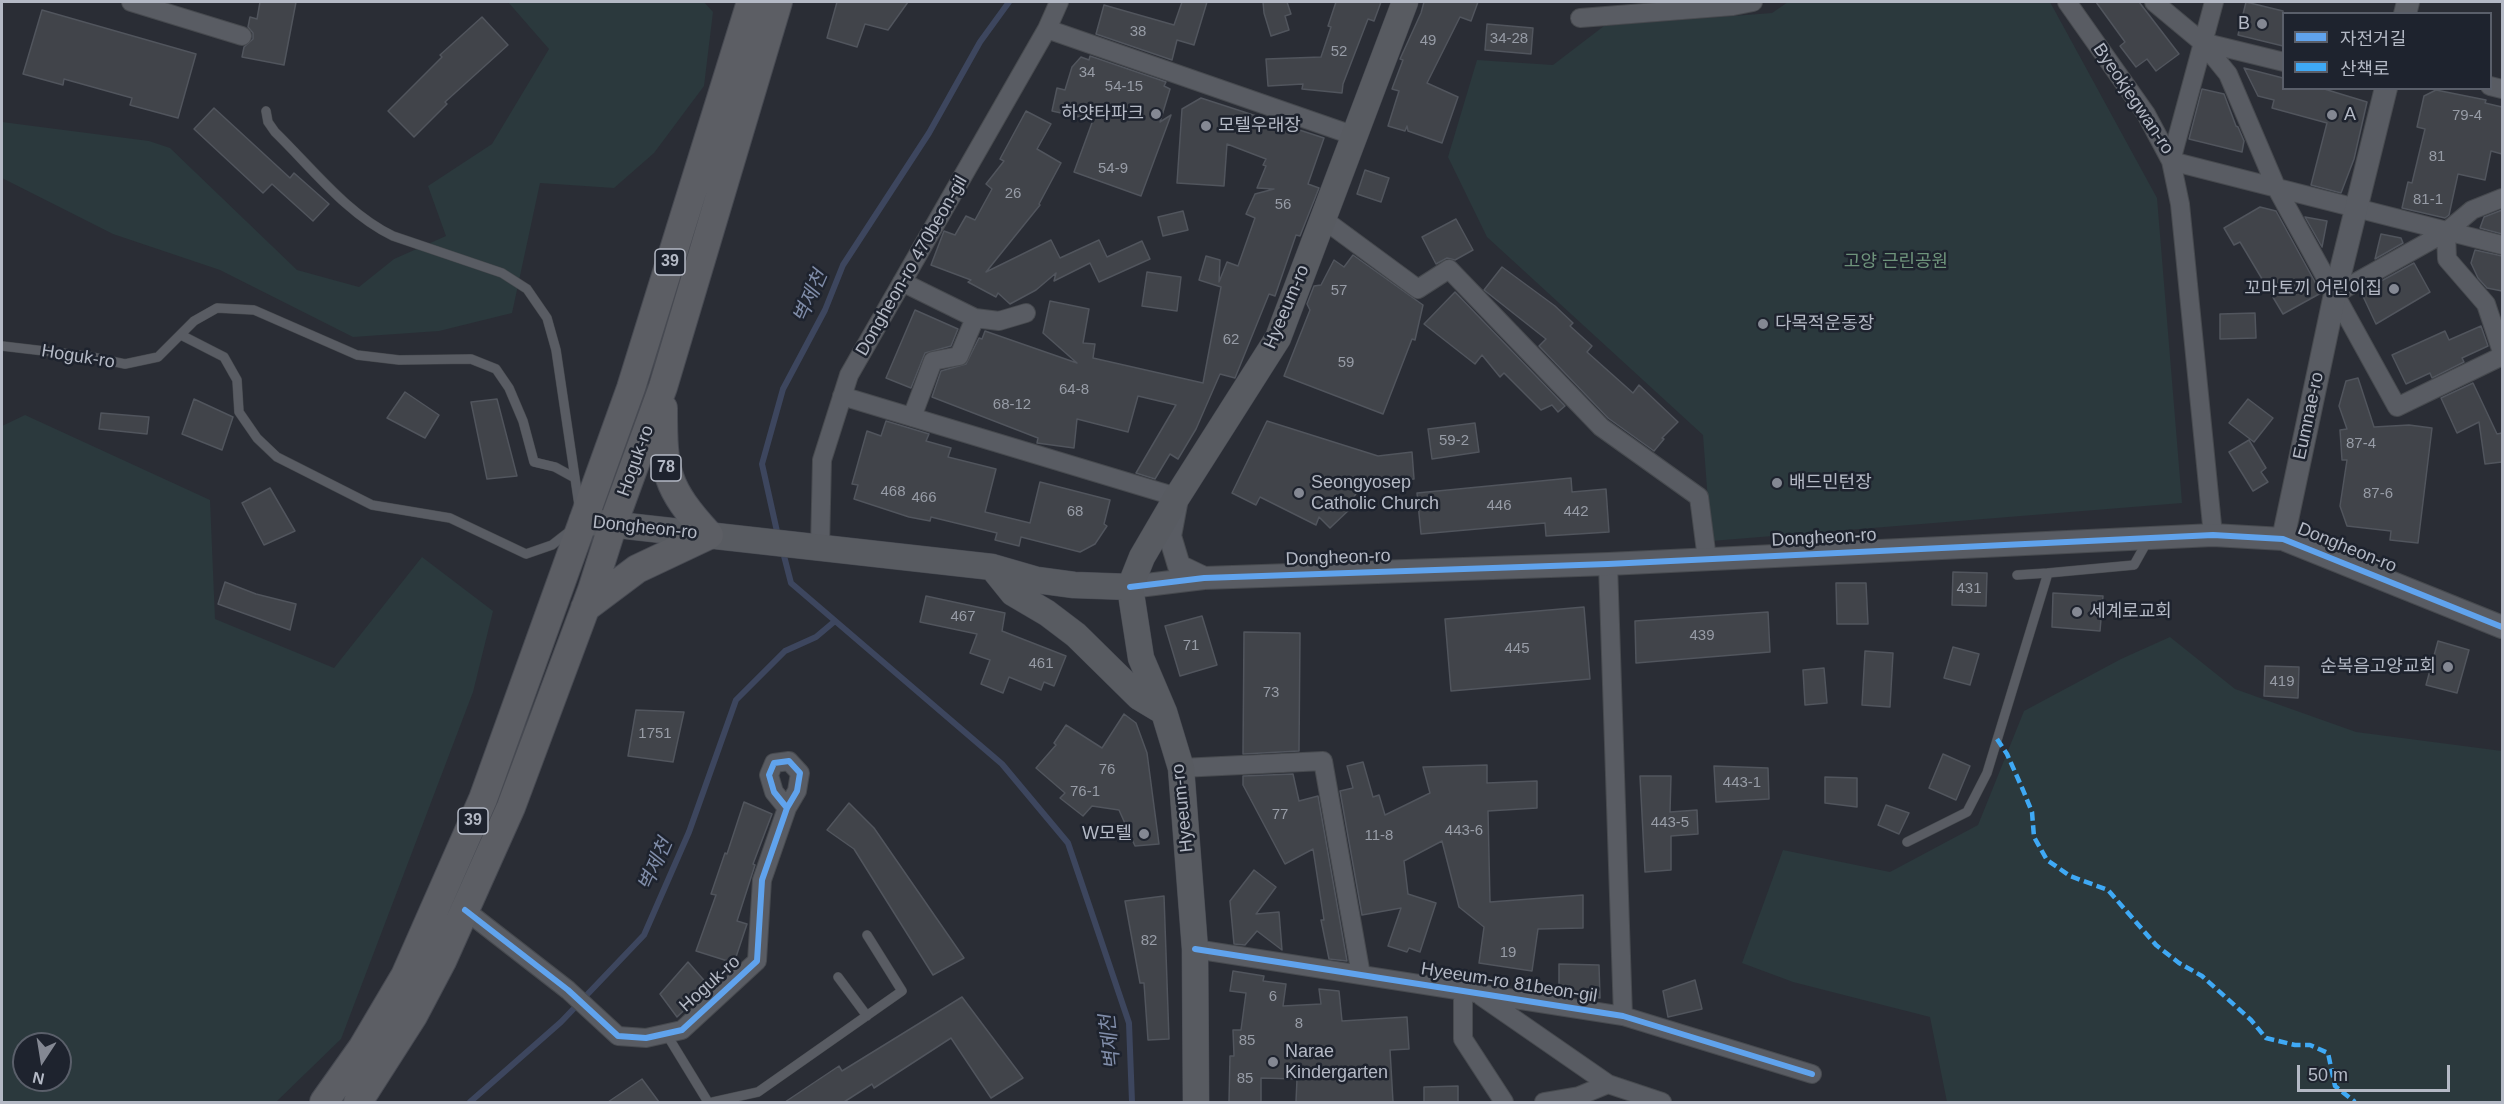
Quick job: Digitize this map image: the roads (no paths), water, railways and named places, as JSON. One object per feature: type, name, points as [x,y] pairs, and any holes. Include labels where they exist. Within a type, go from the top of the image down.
[{"type":"main road","name":"Hoguk-ro","points":[[324,1102],[363,1047],[405,976],[483,799],[631,388],[751,2]]},
{"type":"main road","name":"Hoguk-ro","points":[[358,1102],[413,1016],[465,910],[511,807],[585,608],[663,387],[778,2]]},
{"type":"main road","name":"Hyeeum-ro","points":[[1196,1102],[1195,949],[1181,768],[1164,712],[1141,658],[1130,587],[1142,557],[1177,497],[1278,338],[1405,2]]},
{"type":"main road","name":"78","points":[[663,387],[663,450],[668,479],[680,500],[709,535]]},
{"type":"main road","name":"Dongheon-ro","points":[[582,521],[992,567],[1036,580],[1074,585],[1130,587]]},
{"type":"main road","points":[[585,608],[637,569],[709,535]]},
{"type":"main road","points":[[992,567],[1013,593],[1047,613],[1076,635],[1139,696],[1164,712]]},
{"type":"street","points":[[131,2],[242,36]]},
{"type":"street","name":"Dongheon-ro 470beon-gil","points":[[812,547],[822,460],[849,375],[1047,29],[1059,2]]},
{"type":"street","points":[[1580,18],[1733,6],[1753,2]]},
{"type":"street","name":"Byeokjegwan-ro","points":[[2067,2],[2146,114],[2171,161]]},
{"type":"street","points":[[2154,2],[2202,42],[2228,74],[2277,189],[2397,407],[2502,354],[2486,304],[2447,259],[2446,232]]},
{"type":"street","name":"Byeokjegwan-ro","points":[[2171,161],[2214,2]]},
{"type":"street","points":[[1047,29],[1355,136]]},
{"type":"street","points":[[2202,42],[2282,62]]},
{"type":"street","name":"Eumnae-ro","points":[[2283,539],[2335,294],[2386,90]]},
{"type":"street","points":[[2212,535],[2180,204],[2171,161],[2502,245]]},
{"type":"street","points":[[2335,294],[2446,232],[2472,210],[2502,198]]},
{"type":"street","points":[[1323,219],[1418,289],[1449,269],[1601,427],[1699,496],[1707,559]]},
{"type":"street","points":[[902,282],[975,318],[999,321],[1026,313]]},
{"type":"street","points":[[912,417],[933,361],[958,356],[975,318]]},
{"type":"street","points":[[843,396],[1177,497],[1170,536],[1179,566],[1204,578]]},
{"type":"street","name":"Dongheon-ro","points":[[1130,587],[1204,578],[1608,564],[2212,535],[2283,539],[2502,627]]},
{"type":"street","points":[[1608,564],[1623,1016]]},
{"type":"street","points":[[1181,768],[1323,761],[1361,975]]},
{"type":"street","name":"Hoguk-ro","points":[[465,910],[567,990],[618,1036],[646,1038],[667,1035],[682,1030],[757,961],[762,880],[787,808]]},
{"type":"street","name":"Hyeeum-ro 81beon-gil","points":[[1195,949],[1623,1016],[1812,1074]]},
{"type":"street","points":[[1504,1102],[1463,1040],[1470,992],[1608,1084],[1662,1102]]},
{"type":"street","points":[[1544,1102],[1580,1096],[1608,1084]]},
{"type":"lane","points":[[266,111],[268,122],[275,132],[358,214],[376,228],[393,236],[502,273],[527,289],[547,318],[555,350],[575,478]]},
{"type":"lane","name":"Hoguk-ro","points":[[2,346],[87,356],[125,364],[158,357],[194,321],[217,308],[254,310],[357,355],[399,360],[471,359],[496,369],[509,388],[523,421],[534,462],[555,467],[575,478],[582,521]]},
{"type":"lane","points":[[181,335],[224,357],[237,380],[239,412],[257,438],[277,457],[372,506],[450,518],[526,554],[552,545],[582,521]]},
{"type":"lane","points":[[2017,575],[2134,565],[2149,538]]},
{"type":"lane","points":[[1907,842],[1967,812],[1988,773],[2048,573]]},
{"type":"lane","points":[[713,1102],[758,1092],[902,991],[867,935]]},
{"type":"lane","points":[[838,977],[867,1016]]},
{"type":"lane","points":[[667,1035],[671,1045],[708,1102]]},
{"type":"waterway","name":"벽제천","points":[[778,536],[762,464],[783,389],[825,310],[843,265],[929,133],[980,42],[1009,2]]},
{"type":"waterway","name":"벽제천","points":[[782,548],[791,583],[1002,764],[1068,843],[1129,1023],[1132,1102]]},
{"type":"waterway","name":"벽제천","points":[[470,1102],[561,1022],[644,935],[689,832],[736,700],[785,651],[816,637],[835,621]]},
{"type":"place","name":"B","points":[[2262,24]]},
{"type":"place","name":"하얏타파크","points":[[1156,114]]},
{"type":"place","name":"A","points":[[2332,115]]},
{"type":"place","name":"모텔우래장","points":[[1206,126]]},
{"type":"place","name":"꼬마토끼 어린이집","points":[[2394,289]]},
{"type":"place","name":"다목적운동장","points":[[1763,324]]},
{"type":"place","name":"배드민턴장","points":[[1777,483]]},
{"type":"place","name":"Seongyosep Catholic Church","points":[[1299,493]]},
{"type":"place","name":"세계로교회","points":[[2077,612]]},
{"type":"place","name":"순복음고양교회","points":[[2448,667]]},
{"type":"place","name":"W모텔","points":[[1144,834]]},
{"type":"place","name":"Narae Kindergarten","points":[[1273,1062]]},
{"type":"park label","name":"고양 근린공원","points":[[1896,262]]}]
